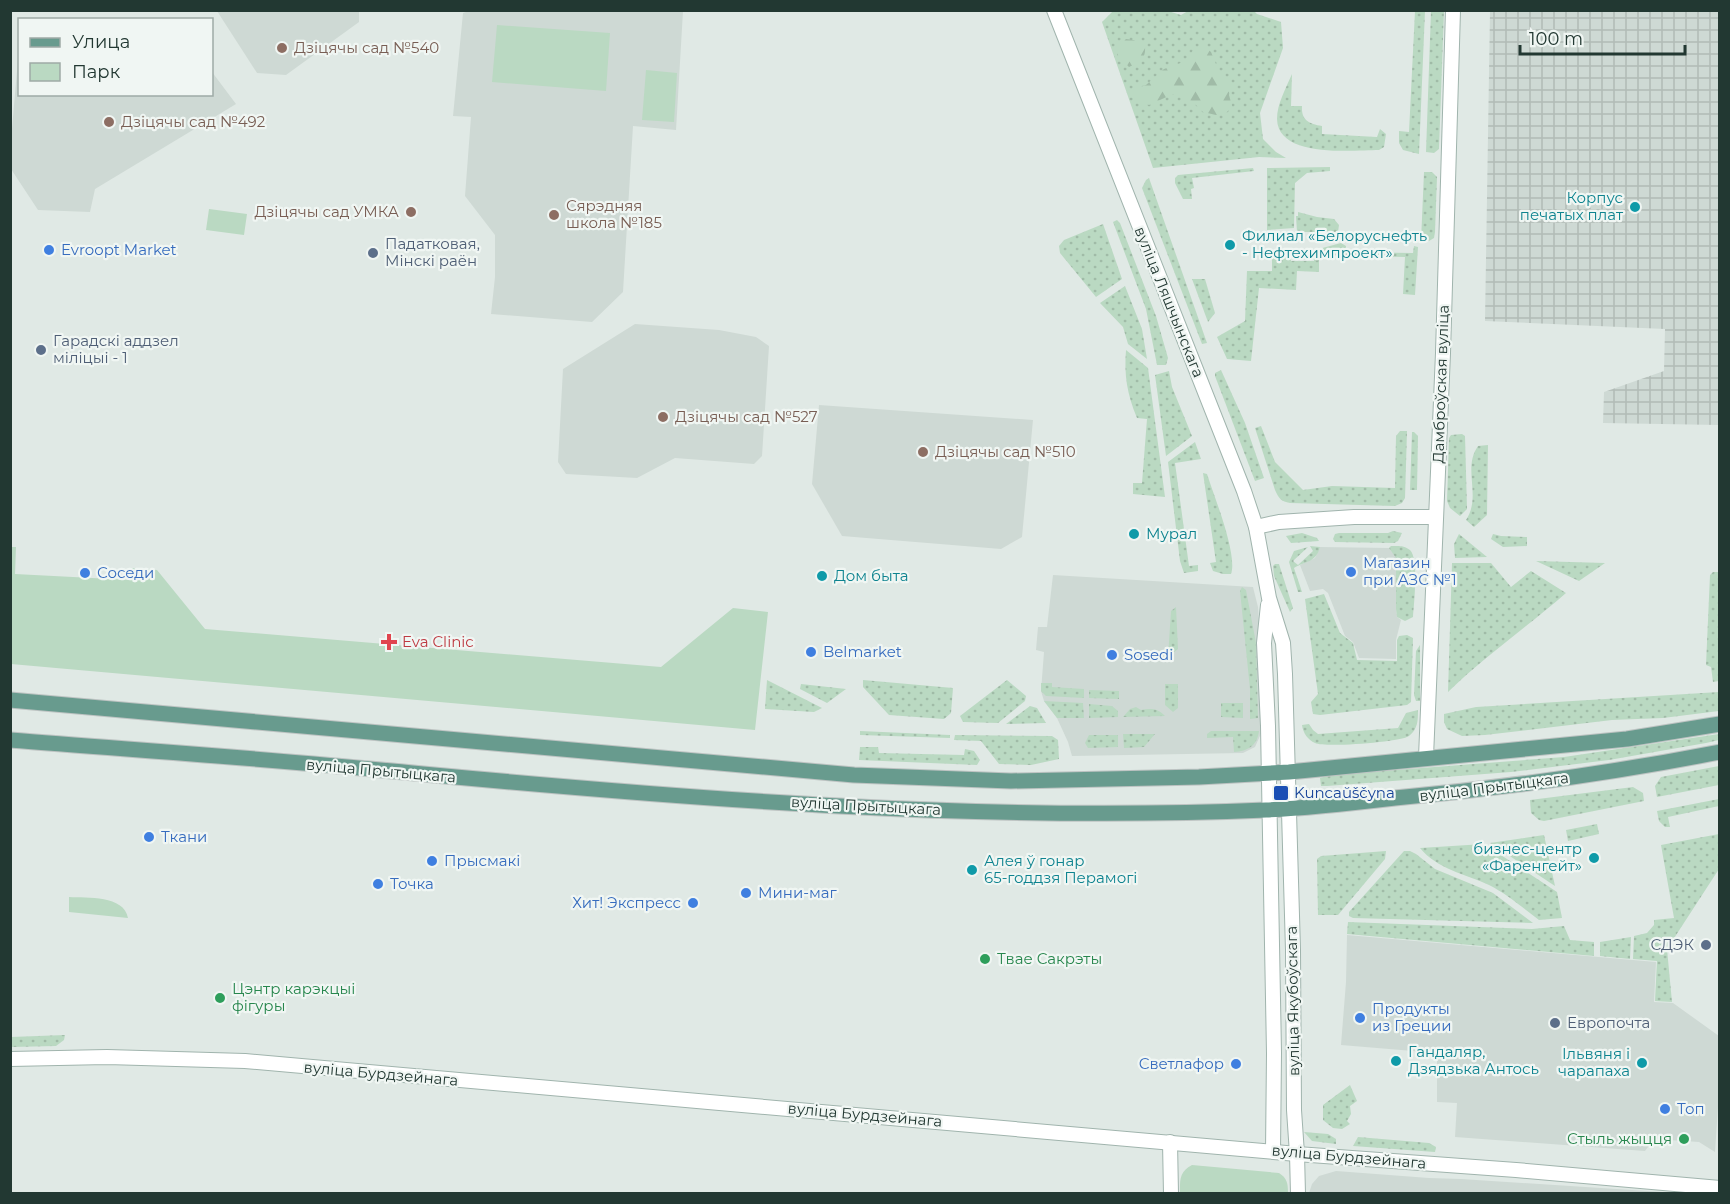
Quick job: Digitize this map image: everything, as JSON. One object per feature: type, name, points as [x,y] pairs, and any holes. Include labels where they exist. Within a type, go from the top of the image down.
[{"type":"main road","name":"вуліца Прытыцкага","points":[[10,700],[854,775],[1011,782],[1289,772],[1627,739],[1719,724]]},
{"type":"main road","name":"вуліца Прытыцкага","points":[[10,740],[479,780],[852,807],[1154,814],[1290,809],[1535,783],[1640,768],[1719,752]]},
{"type":"street","name":"вуліца Ляшчынскага","points":[[1054,10],[1244,491],[1256,527],[1269,598],[1283,643],[1290,809]]},
{"type":"street","name":"Дамброўская вуліца","points":[[1426,757],[1443,353],[1453,10]]},
{"type":"street","points":[[1256,527],[1279,522],[1354,517],[1435,517]]},
{"type":"street","name":"вуліца Ляшчынскага","points":[[1269,598],[1264,644],[1270,810]]},
{"type":"street","name":"вуліца Якубоўскага","points":[[1290,809],[1294,1110],[1298,1154],[1298,1194]]},
{"type":"street","name":"вуліца Якубоўскага","points":[[1270,810],[1275,1110],[1273,1151]]},
{"type":"street","name":"вуліца Бурдзейнага","points":[[10,1059],[107,1057],[245,1061],[1298,1154],[1719,1188]]},
{"type":"street","points":[[1170,1142],[1171,1194]]},
{"type":"shaded area","points":[[472,10],[683,11],[676,130],[633,126],[623,292],[592,322],[491,314],[495,277],[495,235],[465,196],[471,117],[453,116],[463,13]]},
{"type":"shaded area","name":"Дзіцячы сад №540","points":[[217,11],[359,11],[359,22],[286,75],[257,73]]},
{"type":"shaded area","points":[[1490,11],[1719,11],[1719,425],[1603,423],[1604,392],[1664,371],[1665,329],[1485,321]]},
{"type":"shaded area","name":"Дзіцячы сад №492","points":[[18,60],[18,96],[213,96],[213,73],[236,104],[95,189],[90,212],[38,210],[11,169],[11,140]]},
{"type":"shaded area","name":"Дзіцячы сад №527","points":[[635,324],[719,330],[756,337],[769,346],[762,456],[754,464],[675,458],[637,478],[566,474],[558,462],[563,369]]},
{"type":"shaded area","name":"Дзіцячы сад №510","points":[[819,405],[1033,420],[1022,537],[1001,549],[842,536],[812,484]]},
{"type":"shaded area","points":[[1320,547],[1389,548],[1396,557],[1396,609],[1397,617],[1401,620],[1396,640],[1396,659],[1359,658],[1353,642],[1345,636],[1328,593],[1323,589],[1310,591],[1300,565],[1315,558]]},
{"type":"shaded area","points":[[1053,575],[1253,587],[1258,607],[1263,729],[1255,747],[1243,753],[1072,756],[1057,718],[1044,701],[1041,691],[1044,652],[1036,650],[1038,627],[1047,627]]},
{"type":"shaded area","points":[[1347,935],[1656,962],[1654,1002],[1673,1003],[1719,1036],[1719,1092],[1715,1152],[1699,1142],[1654,1139],[1645,1151],[1455,1137],[1457,1103],[1437,1102],[1437,1053],[1341,1045]]},
{"type":"shaded area","points":[[1336,1171],[1678,1193],[1309,1193],[1312,1184],[1319,1176]]},
{"type":"green space","points":[[1114,10],[1168,11],[1181,15],[1188,11],[1254,11],[1281,22],[1283,48],[1260,113],[1263,139],[1286,158],[1259,157],[1153,168],[1102,22]]},
{"type":"green space","points":[[1415,11],[1425,11],[1419,154],[1403,150],[1399,143],[1399,131],[1409,132]]},
{"type":"green space","points":[[1431,11],[1444,11],[1439,149],[1434,153],[1426,152]]},
{"type":"green space","points":[[497,25],[610,33],[606,91],[492,82]]},
{"type":"green space","points":[[1126,39],[1140,41],[1145,46],[1142,60],[1129,67],[1117,55],[1117,48]]},
{"type":"green space","points":[[1203,45],[1211,52],[1218,69],[1231,84],[1229,95],[1232,106],[1227,112],[1216,115],[1203,112],[1192,101],[1173,94],[1149,105],[1139,101],[1132,90],[1146,85],[1164,69],[1186,61],[1194,49]]},
{"type":"green space","points":[[646,70],[677,73],[674,122],[642,120]]},
{"type":"green space","points":[[1292,74],[1291,106],[1302,106],[1304,118],[1313,124],[1322,126],[1322,134],[1377,137],[1380,129],[1386,134],[1384,147],[1379,150],[1319,150],[1290,141],[1281,132],[1277,113]]},
{"type":"green space","points":[[1330,167],[1330,171],[1307,173],[1295,183],[1294,228],[1267,230],[1267,168]]},
{"type":"green space","points":[[1253,168],[1254,171],[1192,178],[1194,188],[1191,189],[1192,199],[1183,199],[1175,183],[1178,175]]},
{"type":"green space","points":[[1424,172],[1432,172],[1437,177],[1435,232],[1434,238],[1429,241],[1421,241]]},
{"type":"green space","points":[[1149,178],[1207,343],[1202,344],[1142,188]]},
{"type":"green space","points":[[209,209],[247,214],[244,235],[206,230]]},
{"type":"green space","points":[[1298,212],[1334,219],[1339,225],[1338,232],[1297,232]]},
{"type":"green space","points":[[1117,220],[1156,316],[1168,358],[1166,365],[1157,365],[1146,309],[1113,222]]},
{"type":"green space","points":[[1103,224],[1122,279],[1096,297],[1060,253],[1059,246],[1064,240]]},
{"type":"green space","points":[[1341,243],[1346,246],[1346,252],[1413,253],[1414,246],[1418,247],[1415,295],[1403,294],[1405,257],[1319,255],[1319,272],[1297,271],[1296,290],[1259,288],[1251,361],[1227,359],[1217,337],[1245,321],[1247,271],[1272,271],[1272,257],[1291,257],[1291,261],[1314,261],[1315,250]]},
{"type":"green space","points":[[1192,279],[1205,279],[1215,313],[1208,322]]},
{"type":"green space","points":[[1125,286],[1142,329],[1147,359],[1128,344],[1123,327],[1100,303]]},
{"type":"green space","points":[[1126,350],[1148,368],[1165,497],[1133,494],[1133,483],[1142,483],[1147,419],[1137,418],[1131,401],[1125,368]]},
{"type":"green space","points":[[1221,370],[1245,423],[1264,478],[1255,481],[1215,376],[1215,373]]},
{"type":"green space","points":[[1169,371],[1172,387],[1192,436],[1166,456],[1155,375]]},
{"type":"green space","points":[[1261,426],[1275,462],[1303,490],[1332,486],[1395,488],[1396,436],[1400,431],[1407,431],[1405,498],[1402,503],[1395,506],[1290,503],[1282,500],[1275,490],[1255,428]]},
{"type":"green space","points":[[1412,432],[1418,436],[1417,490],[1410,490]]},
{"type":"green space","points":[[1451,435],[1465,436],[1467,509],[1460,516],[1450,508],[1447,501],[1449,438]]},
{"type":"green space","points":[[1195,442],[1201,459],[1175,463],[1189,566],[1198,565],[1198,571],[1184,573],[1180,561],[1168,462]]},
{"type":"green space","points":[[1488,445],[1487,515],[1474,527],[1466,520],[1472,502],[1472,464],[1478,446]]},
{"type":"green space","points":[[1203,473],[1207,474],[1220,510],[1231,553],[1231,574],[1213,571],[1210,563],[1216,562]]},
{"type":"green space","points":[[1393,531],[1402,533],[1398,541],[1394,543],[1335,542],[1333,539],[1335,534],[1339,533],[1388,533]]},
{"type":"green space","points":[[1302,533],[1317,538],[1319,541],[1291,543],[1286,536]]},
{"type":"green space","points":[[1459,534],[1487,557],[1455,558],[1454,544]]},
{"type":"green space","points":[[1493,534],[1527,537],[1527,546],[1503,547],[1491,539]]},
{"type":"green space","points":[[1310,546],[1320,547],[1313,559],[1294,568],[1302,592],[1298,592],[1289,562],[1294,551],[1308,547],[1293,561],[1298,565],[1313,551]]},
{"type":"green space","points":[[1391,546],[1408,548],[1413,555],[1415,582],[1413,617],[1405,621],[1397,617],[1396,558],[1389,548]]},
{"type":"green space","points":[[11,547],[16,547],[15,574],[131,580],[132,568],[157,570],[205,629],[661,667],[733,608],[768,612],[755,730],[11,664]]},
{"type":"green space","points":[[1536,561],[1605,563],[1579,581]]},
{"type":"green space","points":[[1452,563],[1491,563],[1511,587],[1531,571],[1566,593],[1448,692]]},
{"type":"green space","points":[[1279,564],[1293,608],[1290,612],[1274,576],[1273,566]]},
{"type":"green space","points":[[1713,572],[1720,572],[1719,681],[1713,682],[1711,667],[1706,665],[1710,575]]},
{"type":"green space","points":[[1242,587],[1246,590],[1256,643],[1258,718],[1250,719],[1250,689],[1240,591]]},
{"type":"green space","points":[[1324,594],[1340,633],[1353,643],[1357,660],[1397,661],[1399,636],[1407,635],[1413,638],[1411,702],[1407,705],[1313,714],[1311,702],[1318,694],[1305,599]]},
{"type":"green space","points":[[1176,607],[1178,649],[1168,657],[1171,611]]},
{"type":"green space","points":[[1420,645],[1420,701],[1416,701],[1414,695],[1416,651]]},
{"type":"green space","points":[[767,680],[822,708],[814,712],[765,709]]},
{"type":"green space","points":[[863,680],[953,688],[951,713],[944,719],[889,715],[863,687]]},
{"type":"green space","points":[[1007,680],[1026,696],[1025,701],[998,723],[963,722],[960,716]]},
{"type":"green space","points":[[1041,683],[1052,683],[1052,687],[1084,689],[1084,698],[1046,696],[1041,691]]},
{"type":"green space","points":[[801,684],[846,689],[827,703],[800,689]]},
{"type":"green space","points":[[1165,684],[1178,684],[1178,708],[1173,712],[1165,705]]},
{"type":"green space","points":[[1089,690],[1119,691],[1119,699],[1089,698]]},
{"type":"green space","points":[[1719,692],[1719,711],[1663,718],[1612,720],[1462,736],[1447,729],[1444,722],[1444,714],[1476,707]]},
{"type":"green space","points":[[1044,701],[1083,703],[1084,718],[1057,718]]},
{"type":"green space","points":[[1221,703],[1243,703],[1243,718],[1221,717]]},
{"type":"green space","points":[[1089,704],[1112,706],[1118,711],[1118,717],[1089,718]]},
{"type":"green space","points":[[1030,706],[1037,708],[1046,723],[1006,724]]},
{"type":"green space","points":[[1136,707],[1141,710],[1157,710],[1165,716],[1123,717],[1130,709]]},
{"type":"green space","points":[[1418,710],[1416,727],[1409,736],[1378,742],[1347,745],[1315,743],[1306,736],[1302,725],[1309,724],[1318,734],[1398,728],[1406,713]]},
{"type":"green space","points":[[860,731],[950,735],[950,738],[860,735]]},
{"type":"green space","points":[[1211,731],[1259,731],[1251,747],[1234,752],[1233,737],[1207,738],[1207,734]]},
{"type":"green space","points":[[1123,734],[1155,734],[1144,747],[1124,748]]},
{"type":"green space","points":[[1719,734],[1719,740],[1706,743],[1609,760],[1511,772],[1327,786],[1321,786],[1320,778],[1331,775],[1564,757]]},
{"type":"green space","points":[[955,735],[1052,736],[1058,740],[1059,759],[1031,765],[999,764],[981,741],[954,740]]},
{"type":"green space","points":[[1089,735],[1118,735],[1118,747],[1088,748],[1085,743]]},
{"type":"green space","points":[[860,747],[878,747],[879,753],[964,755],[965,749],[974,751],[980,760],[977,765],[859,760]]},
{"type":"green space","points":[[1719,766],[1719,785],[1657,797],[1655,786],[1661,777]]},
{"type":"green space","points":[[1633,787],[1643,793],[1644,801],[1544,821],[1531,813],[1530,800]]},
{"type":"green space","points":[[1719,799],[1719,806],[1668,817],[1670,827],[1665,827],[1659,821],[1657,811]]},
{"type":"green space","points":[[1597,824],[1599,834],[1568,841],[1566,830]]},
{"type":"green space","points":[[1719,834],[1719,869],[1667,949],[1672,1002],[1655,1001],[1657,961],[1633,959],[1634,936],[1647,933],[1654,925],[1654,920],[1674,918],[1661,845]]},
{"type":"green space","points":[[1544,835],[1555,886],[1490,843]]},
{"type":"green space","points":[[1484,844],[1557,892],[1562,918],[1539,920],[1496,889],[1443,866],[1420,848]]},
{"type":"green space","points":[[1386,851],[1385,859],[1338,915],[1318,915],[1317,859],[1321,856]]},
{"type":"green space","points":[[1404,851],[1416,854],[1435,869],[1493,893],[1533,923],[1353,918],[1349,916],[1349,912]]},
{"type":"green space","points":[[69,897],[104,899],[120,905],[128,918],[69,912]]},
{"type":"green space","points":[[1348,922],[1532,929],[1564,926],[1570,940],[1594,942],[1594,956],[1347,934]]},
{"type":"green space","points":[[1631,937],[1630,959],[1600,956],[1600,942]]},
{"type":"green space","points":[[65,1035],[64,1040],[56,1046],[11,1047],[11,1037]]},
{"type":"green space","points":[[1350,1085],[1357,1101],[1350,1106],[1351,1114],[1347,1121],[1350,1124],[1342,1129],[1333,1128],[1323,1120],[1323,1105]]},
{"type":"green space","points":[[1304,1132],[1328,1134],[1336,1139],[1336,1144],[1312,1141]]},
{"type":"green space","points":[[1358,1137],[1429,1143],[1436,1147],[1435,1152],[1353,1146]]},
{"type":"green space","points":[[1192,1165],[1279,1173],[1286,1181],[1288,1193],[1180,1193],[1182,1174]]},
{"type":"place","name":"Дзіцячы сад №540","points":[[282,48]]},
{"type":"place","name":"Дзіцячы сад №492","points":[[109,122]]},
{"type":"place","name":"Корпус печатых плат","points":[[1635,207]]},
{"type":"place","name":"Дзіцячы сад УМКА","points":[[411,212]]},
{"type":"place","name":"Сярэдняя школа №185","points":[[554,215]]},
{"type":"place","name":"Филиал «Белоруснефть - Нефтехимпроект»","points":[[1230,245]]},
{"type":"place","name":"Evroopt Market","points":[[49,250]]},
{"type":"place","name":"Падатковая, Мінскі раён","points":[[373,253]]},
{"type":"place","name":"Гарадскі аддзел міліцыі - 1","points":[[41,350]]},
{"type":"place","name":"Дзіцячы сад №527","points":[[663,417]]},
{"type":"place","name":"Дзіцячы сад №510","points":[[923,452]]},
{"type":"place","name":"Мурал","points":[[1134,534]]},
{"type":"place","name":"Магазин при АЗС №1","points":[[1351,572]]},
{"type":"place","name":"Соседи","points":[[85,573]]},
{"type":"place","name":"Дом быта","points":[[822,576]]},
{"type":"place","name":"Eva Clinic","points":[[389,642]]},
{"type":"place","name":"Belmarket","points":[[811,652]]},
{"type":"place","name":"Sosedi","points":[[1112,655]]},
{"type":"place","name":"Kuncaŭščyna","points":[[1281,793]]},
{"type":"place","name":"Ткани","points":[[149,837]]},
{"type":"place","name":"бизнес-центр «Фаренгейт»","points":[[1594,858]]},
{"type":"place","name":"Прысмакі","points":[[432,861]]},
{"type":"place","name":"Алея ў гонар 65-годдзя Перамогі","points":[[972,870]]},
{"type":"place","name":"Точка","points":[[378,884]]},
{"type":"place","name":"Мини-маг","points":[[746,893]]},
{"type":"place","name":"Хит! Экспресс","points":[[693,903]]},
{"type":"place","name":"СДЭК","points":[[1706,945]]},
{"type":"place","name":"Твае Сакрэты","points":[[985,959]]},
{"type":"place","name":"Цэнтр карэкцыі фігуры","points":[[220,998]]},
{"type":"place","name":"Продукты из Греции","points":[[1360,1018]]},
{"type":"place","name":"Европочта","points":[[1555,1023]]},
{"type":"place","name":"Гандаляр, Дзядзька Антось","points":[[1396,1061]]},
{"type":"place","name":"Ільвяня і чарапаха","points":[[1642,1063]]},
{"type":"place","name":"Светлафор","points":[[1236,1064]]},
{"type":"place","name":"Топ","points":[[1665,1109]]},
{"type":"place","name":"Стыль жыцця","points":[[1684,1139]]}]
